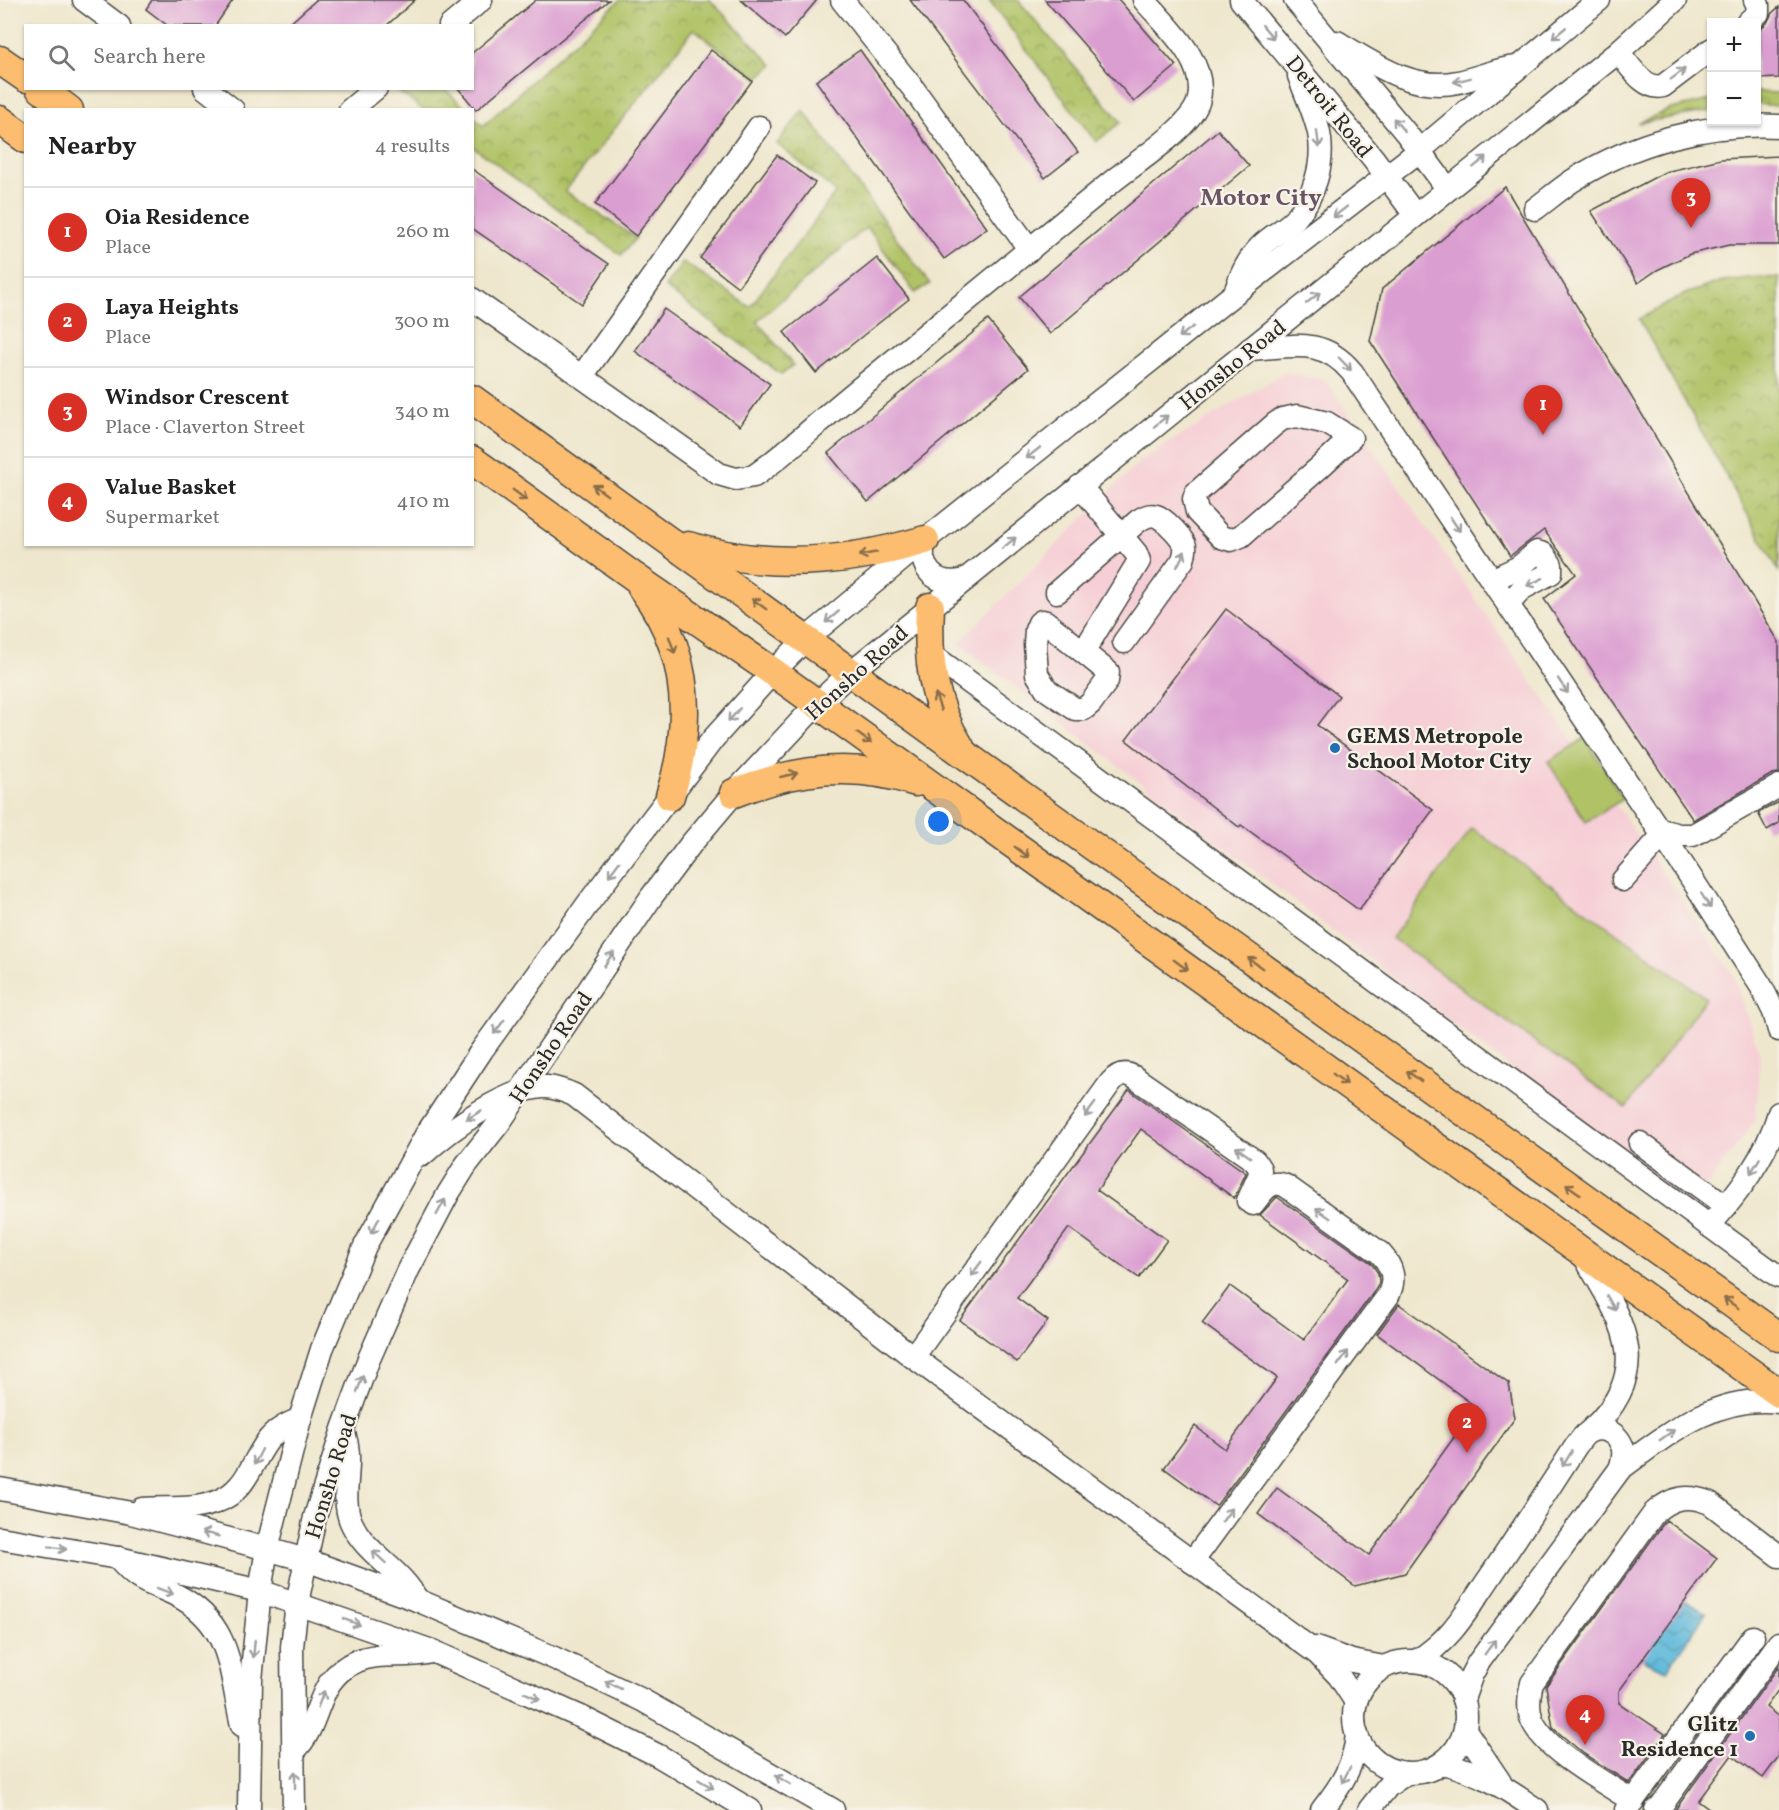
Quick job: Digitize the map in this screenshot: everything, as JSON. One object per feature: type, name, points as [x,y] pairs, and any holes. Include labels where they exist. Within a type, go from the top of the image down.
[{"type":"main road","points":[[0,60],[24,77]]},
{"type":"main road","points":[[43,90],[66,108]]},
{"type":"main road","points":[[0,120],[24,138]]},
{"type":"main road","points":[[474,400],[1779,1337]]},
{"type":"main road","points":[[474,461],[633,576],[773,672],[1779,1393]]},
{"type":"main road","points":[[671,541],[721,554],[798,562],[858,556],[925,540]]},
{"type":"main road","points":[[633,576],[651,600],[665,625],[676,653],[682,681],[685,710],[684,739],[679,768],[670,796]]},
{"type":"main road","points":[[930,607],[928,652],[936,695],[952,735],[964,754]]},
{"type":"main road","points":[[734,793],[788,775],[832,769],[888,774],[932,787]]},
{"type":"street","points":[[452,24],[481,0]]},
{"type":"street","points":[[842,0],[912,87],[1030,249]]},
{"type":"street","points":[[474,299],[719,474],[736,479],[754,476],[1180,128],[1191,116],[1198,101],[1200,85],[1197,69],[1189,54],[1144,0]]},
{"type":"street","name":"Detroit Road","points":[[1241,0],[1295,63],[1414,214]]},
{"type":"street","name":"Detroit Road","points":[[1295,0],[1448,188]]},
{"type":"street","name":"Honsho Road","points":[[294,1810],[291,1676],[297,1603],[315,1517],[343,1429],[372,1352],[408,1270],[448,1194],[471,1157],[499,1123],[652,896],[734,793],[817,704],[851,672],[1414,214],[1618,52],[1675,0]]},
{"type":"street","points":[[1752,18],[1758,13],[1755,0]]},
{"type":"street","name":"Honsho Road","points":[[249,1810],[251,1680],[260,1591],[267,1549],[300,1419],[322,1349],[365,1246],[403,1175],[482,1050],[590,901],[713,739],[806,639],[925,540],[1234,294],[1419,151],[1519,67],[1588,3]]},
{"type":"street","points":[[96,4],[117,24]]},
{"type":"street","points":[[1323,34],[1395,75],[1428,83],[1458,82],[1492,71],[1519,67]]},
{"type":"street","points":[[1618,52],[1647,84],[1655,87],[1663,86],[1707,53]]},
{"type":"street","points":[[1234,294],[1249,261],[1262,245],[1293,220],[1304,205],[1313,188],[1318,170],[1319,134],[1295,63]]},
{"type":"street","points":[[207,90],[230,108]]},
{"type":"street","points":[[352,108],[374,90]]},
{"type":"street","points":[[1535,209],[1592,170],[1656,141],[1701,130],[1749,124],[1779,126]]},
{"type":"street","points":[[582,376],[759,128]]},
{"type":"street","points":[[1250,349],[1315,346],[1330,351],[1352,372],[1688,873],[1761,986],[1774,1012],[1779,1030]]},
{"type":"street","points":[[1351,438],[1327,423],[1307,417],[1289,417],[1275,424],[1196,493],[1194,506],[1221,537],[1231,540],[1236,538],[1351,438],[1382,415]]},
{"type":"street","points":[[1307,417],[1323,440],[1324,449],[1320,467]]},
{"type":"street","points":[[1076,490],[1118,538],[1138,555],[1139,561],[1080,648],[1129,563],[1128,555],[1118,538]]},
{"type":"street","points":[[1058,592],[1143,517],[1161,518],[1182,539],[1185,545],[1183,560],[1124,642]]},
{"type":"street","points":[[925,540],[922,557],[930,573],[946,582],[964,580]]},
{"type":"street","points":[[1492,580],[1519,567],[1537,552],[1544,554],[1551,565],[1551,573],[1522,588],[1508,604]]},
{"type":"street","points":[[1135,569],[1162,587]]},
{"type":"street","points":[[928,652],[1779,1277]]},
{"type":"street","points":[[1662,833],[1693,835],[1779,786]]},
{"type":"street","points":[[1688,873],[1694,849],[1698,843],[1779,794]]},
{"type":"street","points":[[1623,880],[1662,833]]},
{"type":"street","points":[[913,1358],[1111,1082],[1121,1074],[1134,1077],[1255,1161],[1260,1174],[1250,1202],[1271,1184],[1286,1186],[1380,1253],[1388,1262],[1393,1273],[1393,1285],[1388,1296],[1192,1562]]},
{"type":"street","points":[[403,1175],[444,1135],[493,1105],[519,1093],[546,1087],[561,1089],[574,1095],[913,1358],[1306,1645],[1334,1671],[1356,1702]]},
{"type":"street","points":[[499,1123],[514,1112],[531,1105],[568,1100],[586,1103]]},
{"type":"street","points":[[1709,1226],[1756,1167],[1773,1133],[1779,1113]]},
{"type":"street","points":[[1640,1143],[1726,1206]]},
{"type":"street","points":[[1416,1661],[1438,1647],[1455,1628],[1516,1540],[1576,1446],[1606,1416],[1619,1397],[1626,1376],[1629,1354],[1625,1332],[1617,1312],[1582,1252]]},
{"type":"street","points":[[1463,1699],[1478,1663],[1620,1469],[1699,1415],[1736,1403],[1779,1402]]},
{"type":"street","points":[[130,1513],[153,1508],[191,1508],[216,1502],[233,1493],[244,1482],[270,1438],[280,1428],[300,1419]]},
{"type":"street","points":[[343,1429],[348,1450],[345,1488],[346,1505],[350,1518],[363,1542],[406,1582],[417,1600]]},
{"type":"street","points":[[1590,1431],[1601,1429],[1612,1433],[1620,1440],[1623,1451],[1620,1469]]},
{"type":"street","points":[[0,1489],[130,1513],[267,1549],[306,1560],[417,1600],[554,1658],[642,1700],[833,1810]]},
{"type":"street","points":[[1764,1640],[1640,1808],[1566,1757],[1538,1730],[1531,1718],[1529,1706],[1532,1683],[1655,1512],[1664,1504],[1675,1499],[1699,1498],[1710,1503],[1779,1556]]},
{"type":"street","points":[[0,1538],[118,1558],[260,1591],[432,1651],[581,1717],[659,1756],[750,1810]]},
{"type":"street","points":[[118,1558],[125,1568],[142,1582],[190,1602],[215,1627],[229,1659],[238,1712],[250,1755]]},
{"type":"street","points":[[1306,1645],[1352,1661],[1384,1667]]},
{"type":"street","points":[[294,1750],[302,1743],[312,1726],[327,1686],[346,1667],[370,1657],[410,1657],[432,1651]]},
{"type":"street","points":[[1416,1661],[1431,1665],[1445,1673],[1456,1685],[1463,1699],[1466,1714],[1465,1730],[1457,1749],[1443,1763],[1419,1773],[1406,1773],[1390,1769],[1376,1761],[1364,1749],[1357,1735],[1354,1719],[1356,1702],[1366,1682],[1384,1667],[1399,1662],[1416,1661]]},
{"type":"street","points":[[1465,1730],[1503,1786]]},
{"type":"street","points":[[1322,1810],[1348,1774],[1353,1762],[1357,1735]]},
{"type":"street","points":[[1443,1763],[1474,1772],[1503,1786],[1537,1810]]},
{"type":"street","points":[[1369,1810],[1388,1786],[1406,1773]]},
{"type":"shaded area","name":"GEMS Metropole School Motor City","points":[[1285,372],[1326,381],[1733,975],[1760,1054],[1755,1121],[1691,1207],[959,643],[1141,460]]},
{"type":"green space","points":[[620,0],[710,0],[773,65],[757,78],[694,29],[565,191],[636,238],[621,255],[474,147],[474,117],[483,126]]},
{"type":"green space","points":[[989,0],[1018,0],[1121,122],[1096,142]]},
{"type":"green space","points":[[402,90],[446,90],[465,108],[421,108],[399,92]]},
{"type":"green space","points":[[1761,92],[1779,93],[1779,106],[1761,104]]},
{"type":"green space","points":[[1707,101],[1707,112],[1638,123],[1671,109]]},
{"type":"green space","points":[[803,110],[930,284],[915,293],[867,227],[757,321],[793,365],[781,374],[665,287],[683,262],[750,307],[836,192],[777,144]]},
{"type":"green space","points":[[1759,277],[1779,278],[1779,571],[1639,319],[1685,294],[1722,281]]},
{"type":"green space","points":[[1585,738],[1623,799],[1586,822],[1548,762]]},
{"type":"green space","points":[[1472,828],[1706,998],[1626,1108],[1392,938]]},
{"type":"water","points":[[1686,1601],[1706,1613],[1667,1670],[1645,1661],[1639,1644],[1656,1633]]},
{"type":"building","points":[[152,0],[233,0],[216,24],[165,24],[146,9]]},
{"type":"building","points":[[316,0],[415,0],[388,24],[289,24]]},
{"type":"building","points":[[536,0],[609,0],[476,110],[460,90],[474,90],[474,51]]},
{"type":"building","points":[[741,0],[817,0],[785,38]]},
{"type":"building","points":[[910,0],[963,0],[1078,152],[1045,178]]},
{"type":"building","points":[[1045,0],[1119,0],[1176,66],[1134,102]]},
{"type":"building","points":[[1779,7],[1779,78],[1761,79],[1761,28],[1767,23],[1772,13]]},
{"type":"building","points":[[711,50],[752,81],[636,236],[595,204]]},
{"type":"building","points":[[860,50],[987,228],[944,259],[816,81]]},
{"type":"building","points":[[1218,130],[1249,166],[1050,334],[1019,297]]},
{"type":"building","points":[[777,155],[815,183],[738,287],[700,258]]},
{"type":"building","points":[[1779,156],[1779,245],[1729,245],[1690,254],[1657,270],[1638,283],[1591,211],[1665,172],[1721,159]]},
{"type":"building","points":[[474,170],[609,264],[582,304],[474,229]]},
{"type":"building","points":[[1505,187],[1779,642],[1779,773],[1772,774],[1693,820],[1544,599],[1576,574],[1544,530],[1510,556],[1370,341],[1382,289]]},
{"type":"building","points":[[877,258],[909,299],[816,373],[784,332]]},
{"type":"building","points":[[664,309],[770,384],[740,426],[635,351]]},
{"type":"building","points":[[988,320],[1028,369],[868,502],[828,453]]},
{"type":"building","points":[[1226,609],[1339,696],[1317,725],[1433,810],[1359,910],[1241,825],[1239,827],[1126,740]]},
{"type":"building","points":[[1779,802],[1779,823],[1767,830],[1758,813]]},
{"type":"building","points":[[1129,1090],[1246,1173],[1234,1198],[1141,1129],[1097,1190],[1167,1240],[1139,1278],[1069,1228],[1017,1298],[1048,1321],[1017,1362],[960,1320]]},
{"type":"building","points":[[1277,1197],[1371,1263],[1378,1273],[1379,1282],[1216,1506],[1164,1468],[1195,1426],[1225,1449],[1277,1378],[1202,1323],[1230,1286],[1304,1340],[1348,1279],[1260,1215]]},
{"type":"building","points":[[1399,1304],[1509,1384],[1515,1418],[1405,1573],[1355,1586],[1258,1514],[1277,1488],[1369,1555],[1476,1407],[1377,1334]]},
{"type":"building","points":[[1666,1520],[1717,1558],[1619,1691],[1619,1703],[1665,1734],[1629,1783],[1584,1754],[1553,1728],[1546,1686]]},
{"type":"building","name":"Glitz Residence 1","points":[[1779,1666],[1779,1689],[1766,1707],[1779,1717],[1779,1756],[1763,1778],[1732,1755],[1698,1801],[1710,1810],[1675,1810]]},
{"type":"place","name":"Windsor Crescent","points":[[1691,228]]},
{"type":"place","name":"Oia Residence","points":[[1543,435]]},
{"type":"place","name":"GEMS Metropole School Motor City","points":[[1335,748]]},
{"type":"place","name":"Laya Heights","points":[[1467,1453]]},
{"type":"place","name":"Glitz Residence 1","points":[[1750,1736]]},
{"type":"place","name":"Value Basket","points":[[1585,1745]]},
{"type":"district","name":"Motor City","points":[[1261,197]]}]
